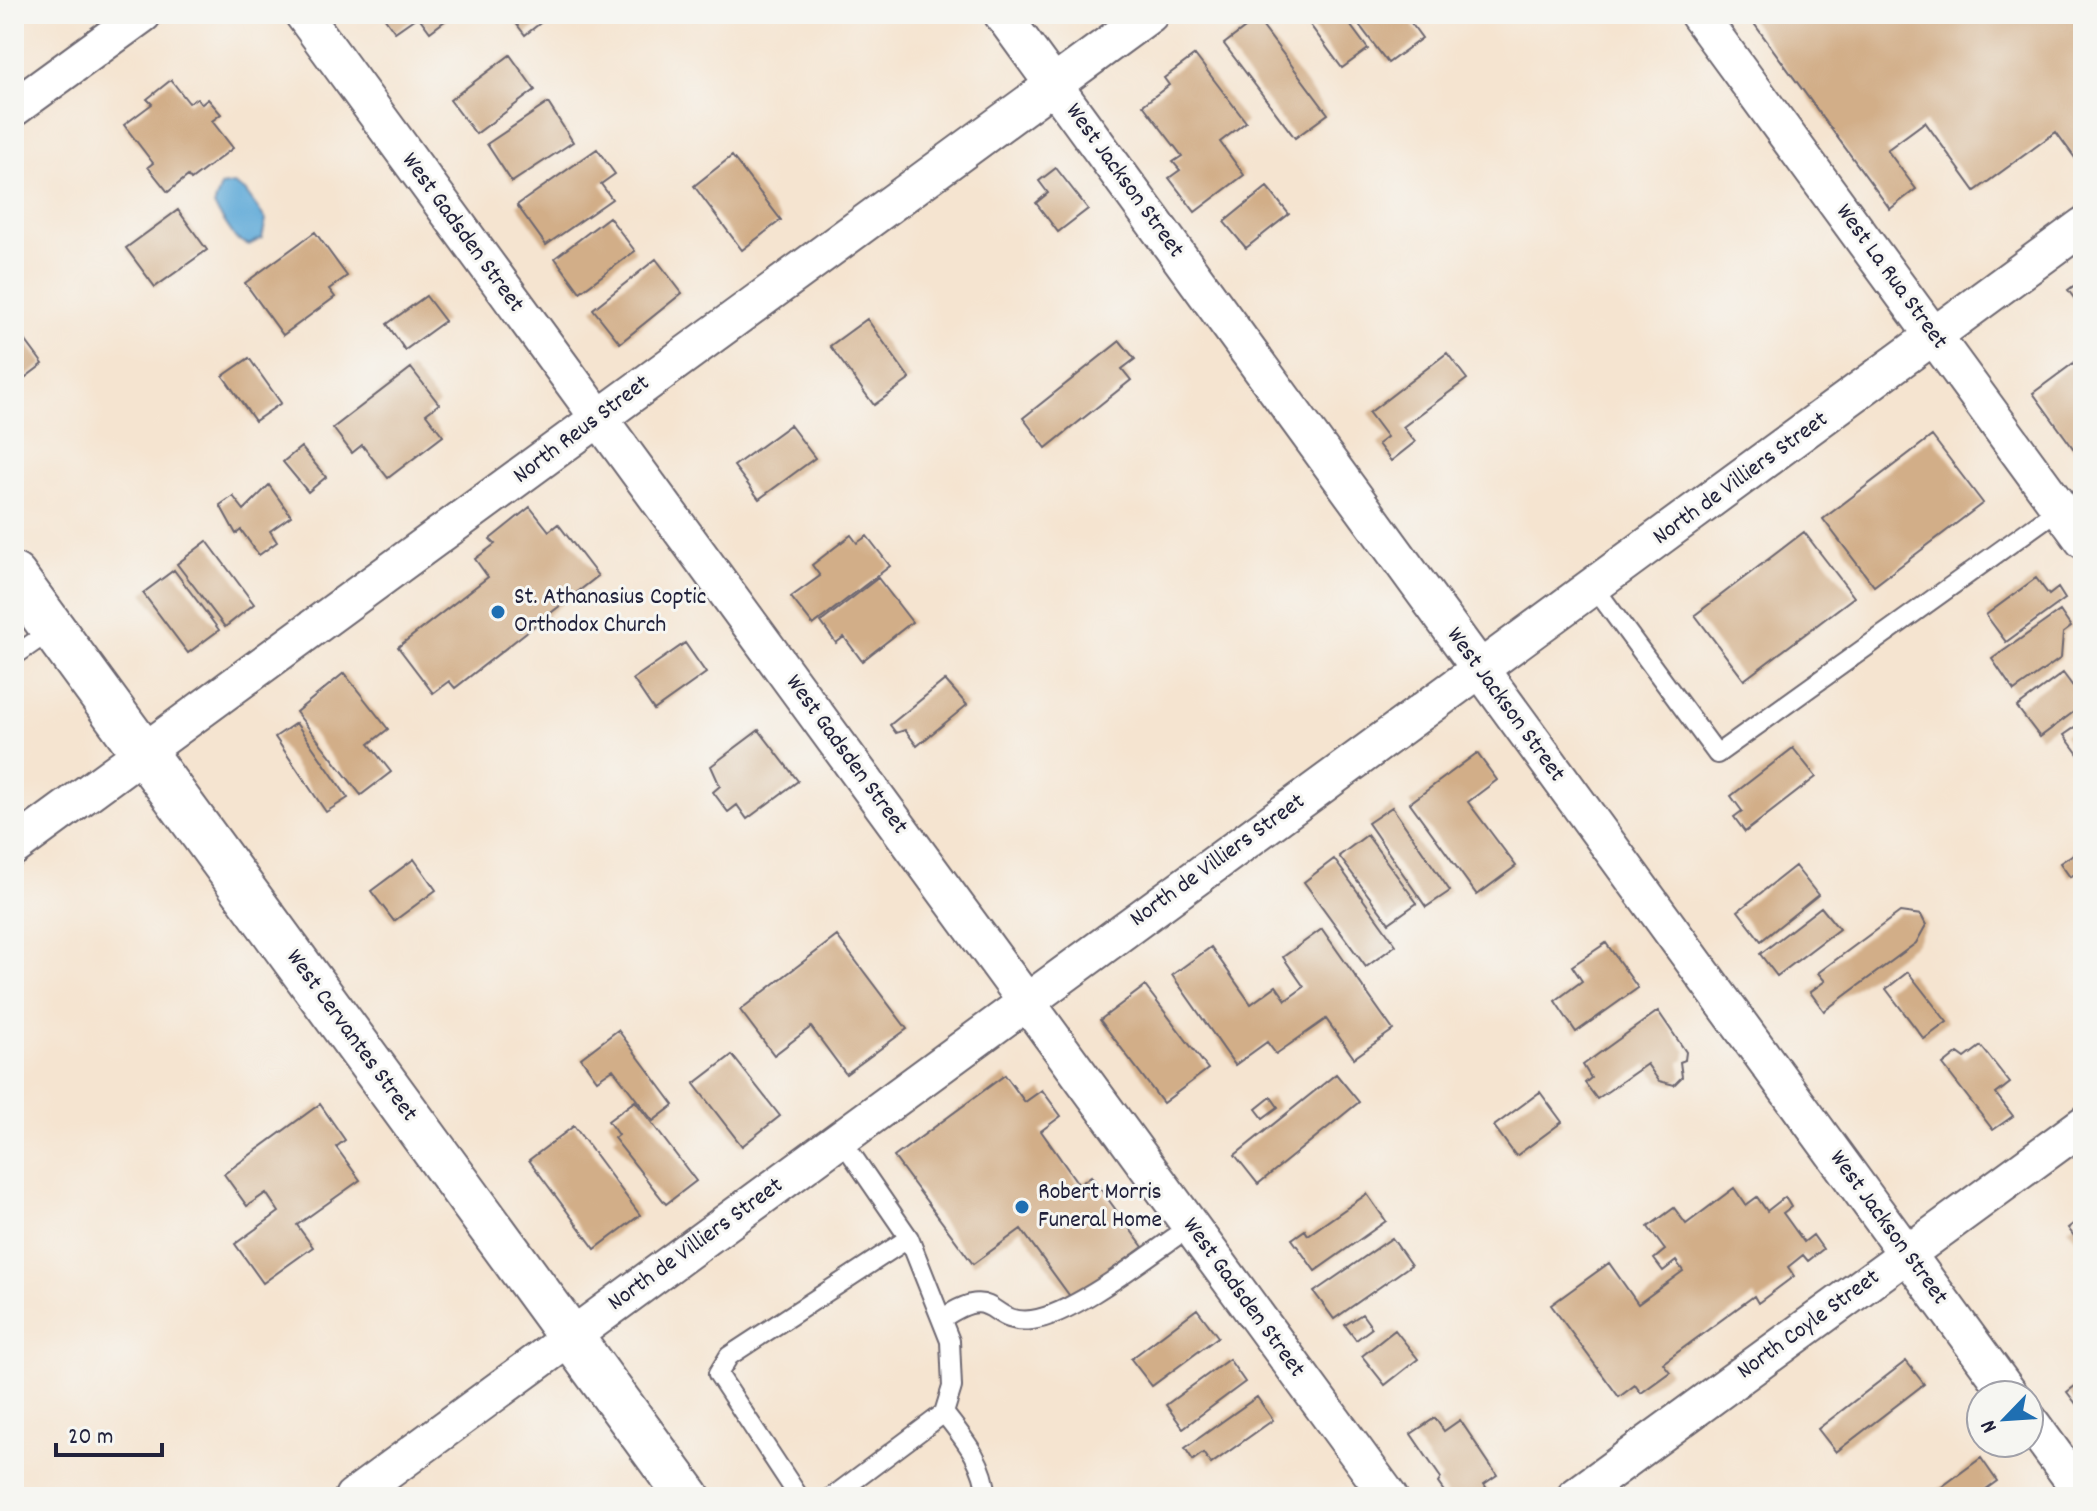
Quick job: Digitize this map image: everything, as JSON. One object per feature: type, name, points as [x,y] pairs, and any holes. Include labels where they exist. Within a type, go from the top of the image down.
[{"type":"main road","name":"West Cervantes Street","points":[[14,576],[688,1497]]},
{"type":"street","points":[[14,108],[143,14]]},
{"type":"street","name":"West Gadsden Street","points":[[303,14],[1389,1497]]},
{"type":"street","name":"West Jackson Street","points":[[1002,14],[1998,1379]]},
{"type":"street","name":"North Reus Street","points":[[14,847],[1150,14]]},
{"type":"street","name":"West La Rua Street","points":[[1698,14],[2083,540]]},
{"type":"street","name":"North de Villiers Street","points":[[353,1497],[2083,226]]},
{"type":"street","name":"North Coyle Street","points":[[1575,1497],[2083,1125]]},
{"type":"street","points":[[2045,1442],[2083,1494]]},
{"type":"lane","points":[[1594,587],[1717,754],[2060,508]]},
{"type":"lane","points":[[14,656],[53,629]]},
{"type":"lane","points":[[832,1497],[944,1413],[952,1387],[950,1341],[909,1238],[841,1139]]},
{"type":"lane","points":[[943,1318],[965,1304],[981,1301],[1012,1319],[1032,1320],[1067,1309],[1191,1226]]},
{"type":"lane","points":[[799,1497],[718,1374],[729,1356],[909,1238]]},
{"type":"lane","points":[[944,1413],[972,1448],[985,1477],[987,1497]]},
{"type":"water","points":[[234,184],[245,191],[266,220],[262,238],[249,245],[236,239],[214,206],[221,186]]},
{"type":"building","points":[[382,14],[454,14],[430,32],[418,16],[395,32]]},
{"type":"building","points":[[517,14],[540,14],[544,20],[525,35],[512,18]]},
{"type":"building","points":[[1302,14],[1342,14],[1368,49],[1342,68]]},
{"type":"building","points":[[1351,14],[1408,14],[1406,16],[1422,38],[1388,63]]},
{"type":"building","points":[[1747,14],[2083,14],[2083,169],[2056,132],[1975,191],[1925,122],[1887,150],[1916,189],[1890,209]]},
{"type":"building","points":[[1257,19],[1328,114],[1295,138],[1224,44]]},
{"type":"building","points":[[510,55],[535,90],[476,134],[450,100]]},
{"type":"building","points":[[1195,55],[1246,122],[1220,142],[1244,175],[1195,212],[1169,178],[1180,170],[1173,162],[1182,156],[1143,105],[1169,85],[1164,78]]},
{"type":"building","points":[[171,80],[189,103],[197,98],[202,104],[208,99],[221,114],[212,121],[233,148],[191,180],[188,176],[168,192],[148,167],[153,163],[124,125],[152,104],[147,99]]},
{"type":"building","points":[[548,103],[573,142],[512,182],[487,144]]},
{"type":"building","points":[[597,149],[615,174],[601,184],[612,199],[546,245],[517,205]]},
{"type":"building","points":[[732,156],[781,220],[742,250],[694,186]]},
{"type":"building","points":[[1056,168],[1088,209],[1058,232],[1036,203],[1048,193],[1039,181]]},
{"type":"building","points":[[1267,187],[1289,214],[1246,248],[1224,222]]},
{"type":"building","points":[[178,210],[207,250],[155,287],[126,248]]},
{"type":"building","points":[[609,217],[635,251],[580,292],[555,258]]},
{"type":"building","points":[[315,232],[347,276],[329,289],[335,297],[283,335],[245,283]]},
{"type":"building","points":[[656,259],[682,293],[620,343],[593,309]]},
{"type":"building","points":[[2083,279],[2083,310],[2068,290]]},
{"type":"building","points":[[426,296],[445,321],[405,350],[387,324]]},
{"type":"building","points":[[867,319],[910,379],[874,405],[830,346]]},
{"type":"building","points":[[14,325],[43,364],[14,386]]},
{"type":"building","points":[[1120,341],[1135,359],[1122,369],[1131,380],[1046,448],[1023,418]]},
{"type":"building","points":[[1447,353],[1467,379],[1403,427],[1415,442],[1391,461],[1378,444],[1387,437],[1369,413]]},
{"type":"building","points":[[2083,356],[2083,457],[2081,459],[2033,393]]},
{"type":"building","points":[[249,358],[281,403],[255,421],[223,376]]},
{"type":"building","points":[[411,368],[439,404],[426,414],[443,436],[388,478],[362,445],[352,453],[333,428]]},
{"type":"building","points":[[790,425],[815,458],[759,499],[734,466]]},
{"type":"building","points":[[1932,436],[1983,503],[1874,586],[1823,519]]},
{"type":"building","points":[[301,447],[326,477],[308,492],[283,462]]},
{"type":"building","points":[[269,485],[291,516],[270,531],[277,542],[259,555],[241,530],[236,534],[220,505],[233,496],[244,510]]},
{"type":"building","name":"St. Athanasius Coptic Orthodox Church","points":[[530,507],[549,531],[558,524],[598,576],[455,688],[449,681],[433,693],[398,647],[488,577],[475,559],[495,544],[490,539]]},
{"type":"building","points":[[1804,532],[1854,597],[1744,680],[1695,615]]},
{"type":"building","points":[[851,535],[857,543],[867,536],[890,566],[813,625],[791,597],[820,576],[812,565]]},
{"type":"building","points":[[207,541],[254,604],[225,627],[177,564]]},
{"type":"building","points":[[174,570],[219,630],[188,653],[143,593]]},
{"type":"building","points":[[878,578],[912,622],[862,661],[844,637],[836,643],[821,622]]},
{"type":"building","points":[[2036,578],[2049,595],[2058,588],[2065,599],[2006,642],[1986,615]]},
{"type":"building","points":[[2060,611],[2071,627],[2063,633],[2061,658],[2014,691],[1992,659]]},
{"type":"building","points":[[685,643],[706,673],[654,710],[633,679]]},
{"type":"building","points":[[344,673],[388,729],[369,744],[391,772],[361,795],[296,712]]},
{"type":"building","points":[[2063,673],[2083,700],[2083,705],[2040,737],[2017,707]]},
{"type":"building","points":[[945,680],[967,705],[917,746],[905,730],[896,733],[890,725]]},
{"type":"building","points":[[2083,722],[2083,761],[2064,735]]},
{"type":"building","points":[[296,723],[348,798],[326,812],[275,737]]},
{"type":"building","points":[[759,730],[798,781],[747,819],[737,805],[728,812],[713,792],[720,786],[711,766]]},
{"type":"building","points":[[1793,748],[1816,777],[1745,832],[1734,817],[1742,811],[1731,796]]},
{"type":"building","points":[[1477,753],[1497,780],[1468,802],[1516,866],[1477,895],[1410,803]]},
{"type":"building","points":[[1392,807],[1450,891],[1426,907],[1368,823]]},
{"type":"building","points":[[1367,835],[1417,903],[1389,923],[1339,856]]},
{"type":"building","points":[[2081,849],[2083,868],[2070,877],[2060,863]]},
{"type":"building","points":[[414,859],[436,890],[394,921],[371,891]]},
{"type":"building","points":[[1334,859],[1396,945],[1366,967],[1304,882]]},
{"type":"building","points":[[1795,866],[1818,895],[1761,941],[1738,911]]},
{"type":"building","points":[[1821,907],[1839,929],[1777,976],[1760,954]]},
{"type":"building","points":[[1900,912],[1921,915],[1926,925],[1916,943],[1824,1011],[1810,992],[1825,981],[1818,973]]},
{"type":"building","points":[[1322,929],[1393,1030],[1354,1058],[1326,1019],[1276,1054],[1267,1042],[1235,1065],[1172,975],[1211,947],[1251,1004],[1276,986],[1286,1000],[1304,987],[1283,957]]},
{"type":"building","points":[[837,936],[907,1029],[846,1074],[811,1027],[774,1055],[740,1010]]},
{"type":"building","points":[[1606,943],[1638,988],[1576,1032],[1555,1001],[1582,981],[1572,966]]},
{"type":"building","points":[[1908,972],[1947,1022],[1924,1039],[1886,989]]},
{"type":"building","points":[[1145,986],[1208,1069],[1163,1103],[1100,1020]]},
{"type":"building","points":[[1658,1011],[1686,1052],[1685,1060],[1680,1062],[1682,1077],[1674,1085],[1659,1081],[1647,1064],[1597,1099],[1585,1083],[1591,1078],[1583,1065]]},
{"type":"building","points":[[618,1030],[674,1105],[653,1121],[613,1069],[597,1080],[581,1058]]},
{"type":"building","points":[[1981,1046],[2010,1083],[1996,1094],[2013,1116],[1993,1130],[1943,1065],[1958,1053],[1965,1058]]},
{"type":"building","points":[[732,1055],[780,1116],[742,1146],[694,1084]]},
{"type":"building","points":[[1336,1074],[1359,1102],[1258,1184],[1235,1155]]},
{"type":"building","name":"Robert Morris Funeral Home","points":[[1005,1075],[1025,1102],[1042,1090],[1061,1116],[1041,1131],[1079,1185],[1091,1176],[1143,1247],[1072,1299],[1021,1229],[973,1264],[894,1157]]},
{"type":"building","points":[[1540,1092],[1562,1122],[1516,1156],[1494,1126]]},
{"type":"building","points":[[1271,1097],[1278,1107],[1263,1118],[1256,1109]]},
{"type":"building","points":[[635,1101],[696,1181],[666,1204],[614,1138],[618,1135],[608,1121]]},
{"type":"building","points":[[320,1104],[345,1140],[336,1147],[360,1180],[297,1225],[313,1247],[263,1283],[235,1244],[279,1212],[266,1193],[247,1206],[224,1174]]},
{"type":"building","points":[[574,1126],[640,1215],[595,1249],[529,1160]]},
{"type":"building","points":[[1734,1188],[1746,1205],[1757,1197],[1767,1211],[1785,1197],[1791,1207],[1783,1213],[1804,1242],[1813,1235],[1823,1249],[1808,1261],[1803,1255],[1788,1267],[1794,1276],[1758,1303],[1754,1296],[1663,1363],[1670,1372],[1641,1393],[1635,1385],[1619,1397],[1551,1305],[1609,1263],[1638,1304],[1683,1271],[1676,1261],[1663,1271],[1654,1259],[1665,1250],[1648,1227],[1674,1208],[1686,1224]]},
{"type":"building","points":[[1367,1194],[1386,1221],[1315,1271],[1292,1239],[1305,1230],[1308,1235]]},
{"type":"building","points":[[2083,1216],[2083,1248],[2068,1228]]},
{"type":"building","points":[[1392,1238],[1411,1265],[1334,1319],[1314,1292]]},
{"type":"building","points":[[1197,1309],[1218,1337],[1152,1386],[1131,1359]]},
{"type":"building","points":[[1362,1314],[1372,1328],[1356,1340],[1345,1325]]},
{"type":"building","points":[[1395,1330],[1418,1359],[1385,1385],[1362,1356]]},
{"type":"building","points":[[1229,1359],[1245,1382],[1183,1428],[1166,1405]]},
{"type":"building","points":[[1906,1361],[1924,1384],[1836,1452],[1818,1429]]},
{"type":"building","points":[[2083,1380],[2083,1413],[2067,1392]]},
{"type":"building","points":[[1257,1397],[1273,1420],[1211,1464],[1203,1453],[1193,1460],[1185,1448]]},
{"type":"building","points":[[1435,1418],[1444,1431],[1460,1420],[1497,1475],[1484,1484],[1489,1492],[1482,1497],[1448,1497],[1438,1483],[1441,1478],[1411,1434]]},
{"type":"building","points":[[1980,1459],[1997,1481],[1975,1497],[1928,1497]]},
{"type":"place","name":"St. Athanasius Coptic Orthodox Church","points":[[498,612]]},
{"type":"place","name":"Robert Morris Funeral Home","points":[[1022,1207]]}]
